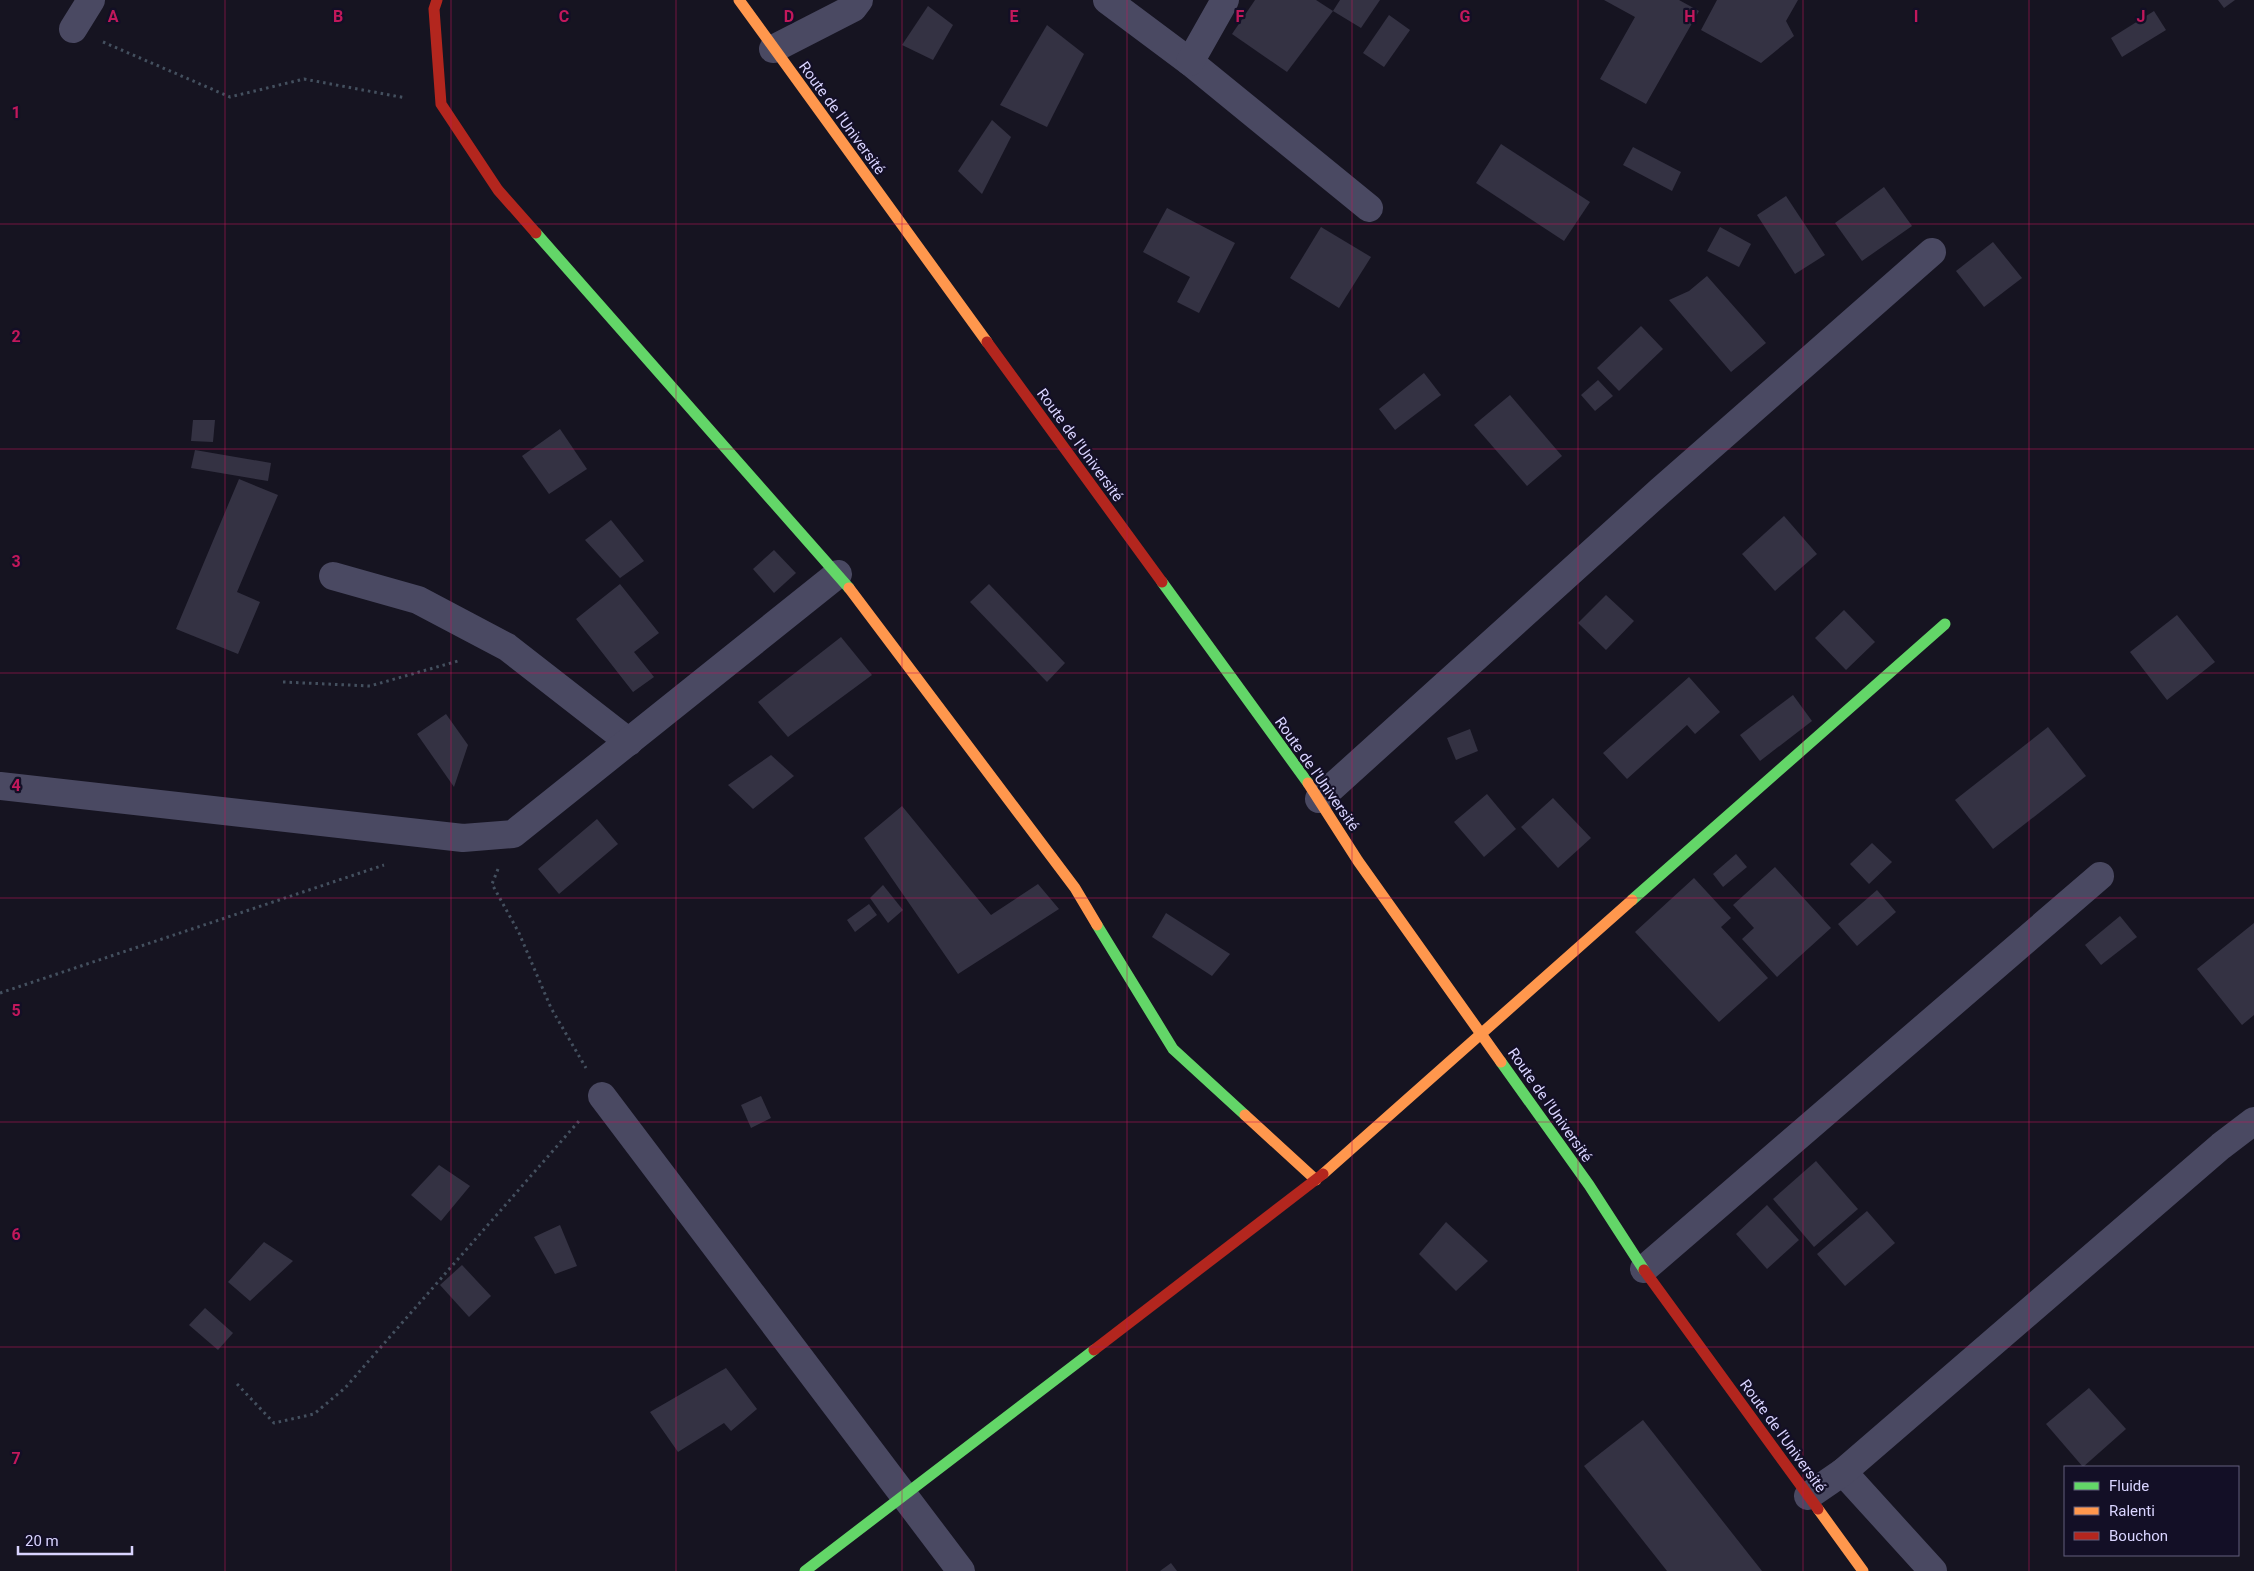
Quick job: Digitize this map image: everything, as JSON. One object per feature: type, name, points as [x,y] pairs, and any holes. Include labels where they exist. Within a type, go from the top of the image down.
[{"type":"street","points":[[73,29],[91,0]]},
{"type":"street","points":[[437,0],[434,9],[441,104],[498,190],[838,574],[1076,888],[1173,1049],[1316,1180]]},
{"type":"street","name":"Route de l'Université","points":[[739,0],[1319,799],[1358,861],[1589,1185],[1644,1269],[1863,1571]]},
{"type":"street","points":[[773,49],[853,8],[859,0]]},
{"type":"street","points":[[1107,0],[1190,62],[1369,208]]},
{"type":"street","points":[[1190,62],[1225,0]]},
{"type":"street","points":[[1319,799],[1660,491],[1932,252]]},
{"type":"street","points":[[0,786],[463,838],[514,834],[838,574]]},
{"type":"street","points":[[333,576],[418,600],[507,647],[628,742]]},
{"type":"street","points":[[805,1571],[1316,1180],[1945,624]]},
{"type":"street","points":[[1644,1269],[2100,876]]},
{"type":"street","points":[[602,1096],[961,1571]]},
{"type":"street","points":[[1808,1496],[1843,1472],[2254,1121]]},
{"type":"street","points":[[1843,1472],[1933,1571]]},
{"type":"path","points":[[73,29],[230,97],[304,79],[441,104]]},
{"type":"path","points":[[283,682],[370,686],[507,647]]},
{"type":"path","points":[[237,1384],[274,1423],[314,1414],[345,1388],[602,1096],[551,1008],[519,933],[492,884],[514,834]]},
{"type":"path","points":[[0,993],[387,864]]},
{"type":"building","points":[[1255,0],[1316,0],[1333,11],[1287,72],[1232,34]]},
{"type":"building","points":[[1340,0],[1380,0],[1361,28],[1333,11]]},
{"type":"building","points":[[1604,0],[1679,0],[1699,11],[1646,104],[1600,79],[1635,17]]},
{"type":"building","points":[[1717,0],[1798,0],[1786,21],[1794,36],[1761,63],[1701,30]]},
{"type":"building","points":[[2218,0],[2235,0],[2224,8]]},
{"type":"building","points":[[928,6],[953,25],[933,60],[902,45]]},
{"type":"building","points":[[2154,11],[2166,30],[2122,57],[2111,38]]},
{"type":"building","points":[[1389,15],[1410,30],[1384,67],[1363,53]]},
{"type":"building","points":[[1047,25],[1084,54],[1047,127],[1000,105]]},
{"type":"building","points":[[992,120],[1011,137],[982,194],[958,171]]},
{"type":"building","points":[[1501,144],[1590,202],[1564,241],[1476,183]]},
{"type":"building","points":[[1633,147],[1681,172],[1672,191],[1623,165]]},
{"type":"building","points":[[1884,187],[1912,226],[1862,261],[1835,223]]},
{"type":"building","points":[[1786,196],[1825,255],[1795,274],[1757,215]]},
{"type":"building","points":[[1167,208],[1235,243],[1199,313],[1177,302],[1190,277],[1143,252]]},
{"type":"building","points":[[1321,227],[1371,257],[1339,308],[1290,278]]},
{"type":"building","points":[[1720,227],[1751,244],[1739,267],[1707,251]]},
{"type":"building","points":[[1993,242],[2022,278],[1984,307],[1956,271]]},
{"type":"building","points":[[1707,276],[1766,343],[1731,372],[1669,300],[1689,291]]},
{"type":"building","points":[[1641,326],[1663,349],[1619,391],[1597,368]]},
{"type":"building","points":[[1424,373],[1441,395],[1395,430],[1379,409]]},
{"type":"building","points":[[1598,380],[1613,396],[1595,411],[1581,395]]},
{"type":"building","points":[[1510,395],[1562,456],[1527,486],[1474,425]]},
{"type":"building","points":[[193,420],[215,420],[213,442],[191,441]]},
{"type":"building","points":[[560,429],[587,469],[549,494],[522,456]]},
{"type":"building","points":[[195,450],[271,463],[268,481],[191,468]]},
{"type":"building","points":[[239,479],[278,495],[237,592],[260,602],[238,654],[176,629]]},
{"type":"building","points":[[1784,516],[1817,554],[1775,591],[1742,554]]},
{"type":"building","points":[[611,520],[644,561],[620,578],[585,540]]},
{"type":"building","points":[[774,550],[796,573],[774,593],[753,569]]},
{"type":"building","points":[[620,584],[659,633],[634,652],[654,677],[633,692],[576,619]]},
{"type":"building","points":[[989,584],[1065,663],[1047,682],[970,602]]},
{"type":"building","points":[[1606,595],[1634,621],[1606,650],[1578,623]]},
{"type":"building","points":[[1844,610],[1875,642],[1846,670],[1815,638]]},
{"type":"building","points":[[2177,615],[2215,662],[2167,700],[2130,652]]},
{"type":"building","points":[[841,637],[872,675],[788,737],[758,702]]},
{"type":"building","points":[[1689,677],[1720,712],[1695,734],[1687,725],[1627,779],[1603,753]]},
{"type":"building","points":[[1793,695],[1812,721],[1760,761],[1740,735]]},
{"type":"building","points":[[446,714],[468,745],[454,787],[417,734]]},
{"type":"building","points":[[2048,727],[2086,776],[1993,849],[1955,800]]},
{"type":"building","points":[[1470,729],[1478,751],[1456,760],[1447,738]]},
{"type":"building","points":[[771,755],[794,776],[753,809],[728,785]]},
{"type":"building","points":[[1487,794],[1516,829],[1484,857],[1454,822]]},
{"type":"building","points":[[1553,798],[1591,838],[1558,868],[1521,827]]},
{"type":"building","points":[[902,806],[991,915],[1038,884],[1059,909],[958,974],[864,838]]},
{"type":"building","points":[[597,819],[618,844],[559,894],[538,869]]},
{"type":"building","points":[[1872,843],[1892,862],[1869,884],[1850,864]]},
{"type":"building","points":[[1736,854],[1747,867],[1723,887],[1713,874]]},
{"type":"building","points":[[1775,867],[1831,928],[1777,977],[1742,939],[1754,928],[1733,905]]},
{"type":"building","points":[[1694,878],[1731,918],[1721,927],[1768,978],[1719,1022],[1635,932]]},
{"type":"building","points":[[883,885],[903,910],[888,923],[870,898]]},
{"type":"building","points":[[1877,890],[1896,912],[1857,946],[1838,924]]},
{"type":"building","points":[[869,904],[877,915],[855,932],[847,920]]},
{"type":"building","points":[[1166,913],[1230,954],[1212,976],[1152,937]]},
{"type":"building","points":[[2120,916],[2137,937],[2101,965],[2085,945]]},
{"type":"building","points":[[2254,923],[2254,1015],[2242,1025],[2197,969]]},
{"type":"building","points":[[761,1096],[771,1118],[751,1128],[741,1105]]},
{"type":"building","points":[[1816,1161],[1858,1209],[1814,1247],[1773,1199]]},
{"type":"building","points":[[439,1165],[470,1186],[441,1221],[411,1195]]},
{"type":"building","points":[[1767,1205],[1799,1240],[1767,1269],[1736,1234]]},
{"type":"building","points":[[1867,1211],[1895,1243],[1845,1286],[1817,1254]]},
{"type":"building","points":[[1446,1222],[1488,1261],[1456,1291],[1419,1254]]},
{"type":"building","points":[[560,1225],[577,1266],[555,1274],[534,1237]]},
{"type":"building","points":[[264,1242],[293,1261],[250,1301],[228,1282]]},
{"type":"building","points":[[462,1265],[491,1296],[469,1317],[440,1285]]},
{"type":"building","points":[[205,1308],[233,1333],[218,1350],[189,1325]]},
{"type":"building","points":[[726,1368],[757,1409],[731,1431],[724,1423],[678,1452],[650,1412]]},
{"type":"building","points":[[2089,1388],[2126,1429],[2082,1466],[2046,1424]]},
{"type":"building","points":[[1643,1420],[1762,1571],[1667,1571],[1584,1466]]},
{"type":"building","points":[[1171,1563],[1177,1571],[1160,1571]]},
{"type":"traffic: fast","points":[[536,233],[849,588]]},
{"type":"traffic: fast","points":[[1162,582],[1308,783]]},
{"type":"traffic: fast","points":[[1632,900],[1945,624]]},
{"type":"traffic: fast","points":[[1097,925],[1173,1049],[1245,1115]]},
{"type":"traffic: fast","points":[[1501,1062],[1589,1185],[1644,1270]]},
{"type":"traffic: fast","points":[[805,1571],[1094,1350]]},
{"type":"traffic: slow","points":[[739,0],[987,342]]},
{"type":"traffic: slow","points":[[849,588],[1075,888],[1097,925]]},
{"type":"traffic: slow","points":[[1308,783],[1358,861],[1501,1062]]},
{"type":"traffic: slow","points":[[1323,1174],[1632,900]]},
{"type":"traffic: slow","points":[[1245,1115],[1316,1180]]},
{"type":"traffic: slow","points":[[1818,1509],[1863,1571]]},
{"type":"traffic: jam","points":[[437,0],[434,9],[441,104],[498,190],[536,233]]},
{"type":"traffic: jam","points":[[987,342],[1162,582]]},
{"type":"traffic: jam","points":[[1094,1350],[1323,1174]]},
{"type":"traffic: jam","points":[[1644,1270],[1818,1509]]}]
